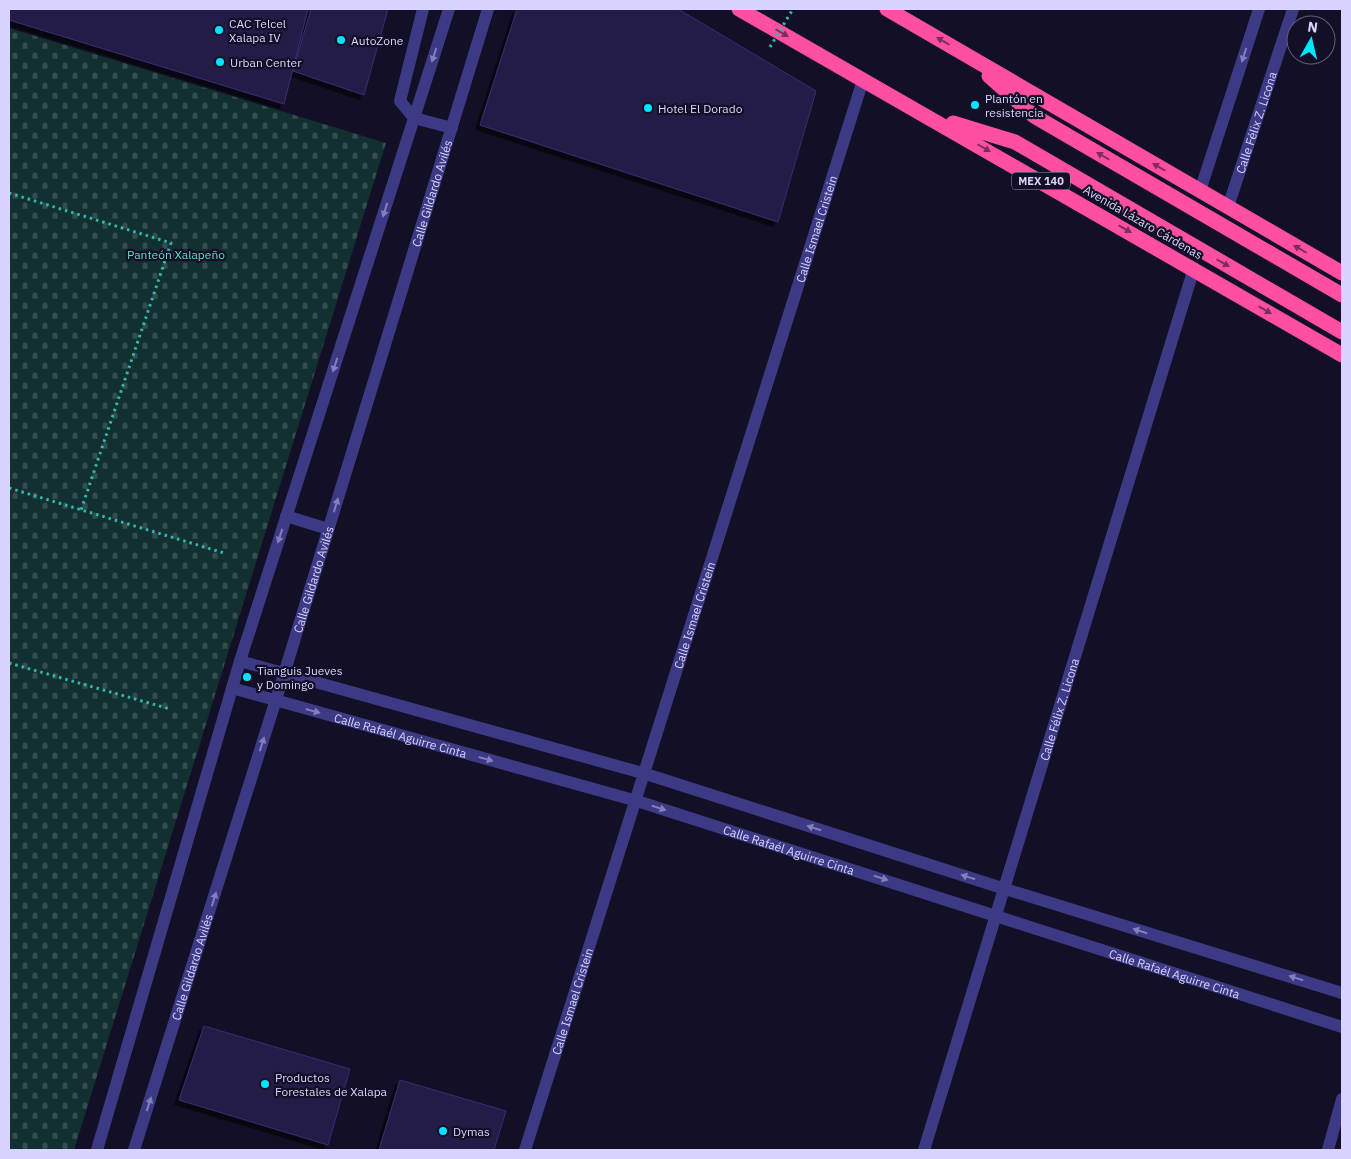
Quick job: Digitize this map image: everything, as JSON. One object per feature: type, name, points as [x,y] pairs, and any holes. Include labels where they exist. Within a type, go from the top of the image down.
[{"type":"highway","name":"Avenida Lázaro Cárdenas","points":[[740,9],[1194,268],[1342,355]]},
{"type":"highway","points":[[887,9],[1342,273]]},
{"type":"highway","points":[[966,55],[1034,116],[1342,295]]},
{"type":"highway","name":"Avenida Lázaro Cárdenas","points":[[928,116],[1015,142],[1342,332]]},
{"type":"street","points":[[423,9],[400,101],[414,118],[452,128]]},
{"type":"street","points":[[97,1150],[240,660],[449,9]]},
{"type":"street","name":"Calle Gildardo Avilés","points":[[134,1150],[276,700],[488,9]]},
{"type":"street","points":[[1200,191],[1259,9]]},
{"type":"street","name":"Calle Félix Z. Licona","points":[[1228,207],[1293,9]]},
{"type":"street","name":"Calle Ismael Cristein","points":[[525,1150],[646,774],[863,80]]},
{"type":"street","name":"Calle Félix Z. Licona","points":[[924,1150],[994,914],[1194,268]]},
{"type":"street","points":[[286,516],[328,529]]},
{"type":"street","points":[[240,660],[284,674],[646,774],[1002,888],[1342,993]]},
{"type":"street","name":"Calle Rafaél Aguirre Cinta","points":[[232,688],[637,801],[1342,1027]]},
{"type":"street","points":[[1328,1150],[1342,1099]]},
{"type":"path","points":[[770,47],[793,9]]},
{"type":"path","points":[[9,193],[171,243],[81,510]]},
{"type":"path","points":[[9,488],[224,553]]},
{"type":"path","points":[[9,663],[170,709]]},
{"type":"green space","name":"Panteón Xalapeño","points":[[9,28],[386,143],[74,1150],[9,1150]]},
{"type":"building","name":"Urban Center","points":[[9,9],[308,9],[284,104],[9,20]]},
{"type":"building","name":"AutoZone","points":[[311,9],[388,9],[364,95],[293,71]]},
{"type":"building","name":"Hotel El Dorado","points":[[517,9],[678,9],[816,91],[778,222],[480,125]]},
{"type":"building","name":"Productos Forestales de Xalapa","points":[[204,1026],[350,1069],[328,1145],[179,1100]]},
{"type":"building","name":"Dymas","points":[[400,1080],[506,1111],[494,1150],[379,1150]]},
{"type":"place","name":"CAC Telcel Xalapa IV","points":[[219,30]]},
{"type":"place","name":"AutoZone","points":[[341,40]]},
{"type":"place","name":"Urban Center","points":[[220,62]]},
{"type":"place","name":"Plantón en resistencia","points":[[975,105]]},
{"type":"place","name":"Hotel El Dorado","points":[[648,108]]},
{"type":"place","name":"Tianguis Jueves y Domingo","points":[[247,677]]},
{"type":"place","name":"Productos Forestales de Xalapa","points":[[265,1084]]},
{"type":"place","name":"Dymas","points":[[443,1131]]}]
